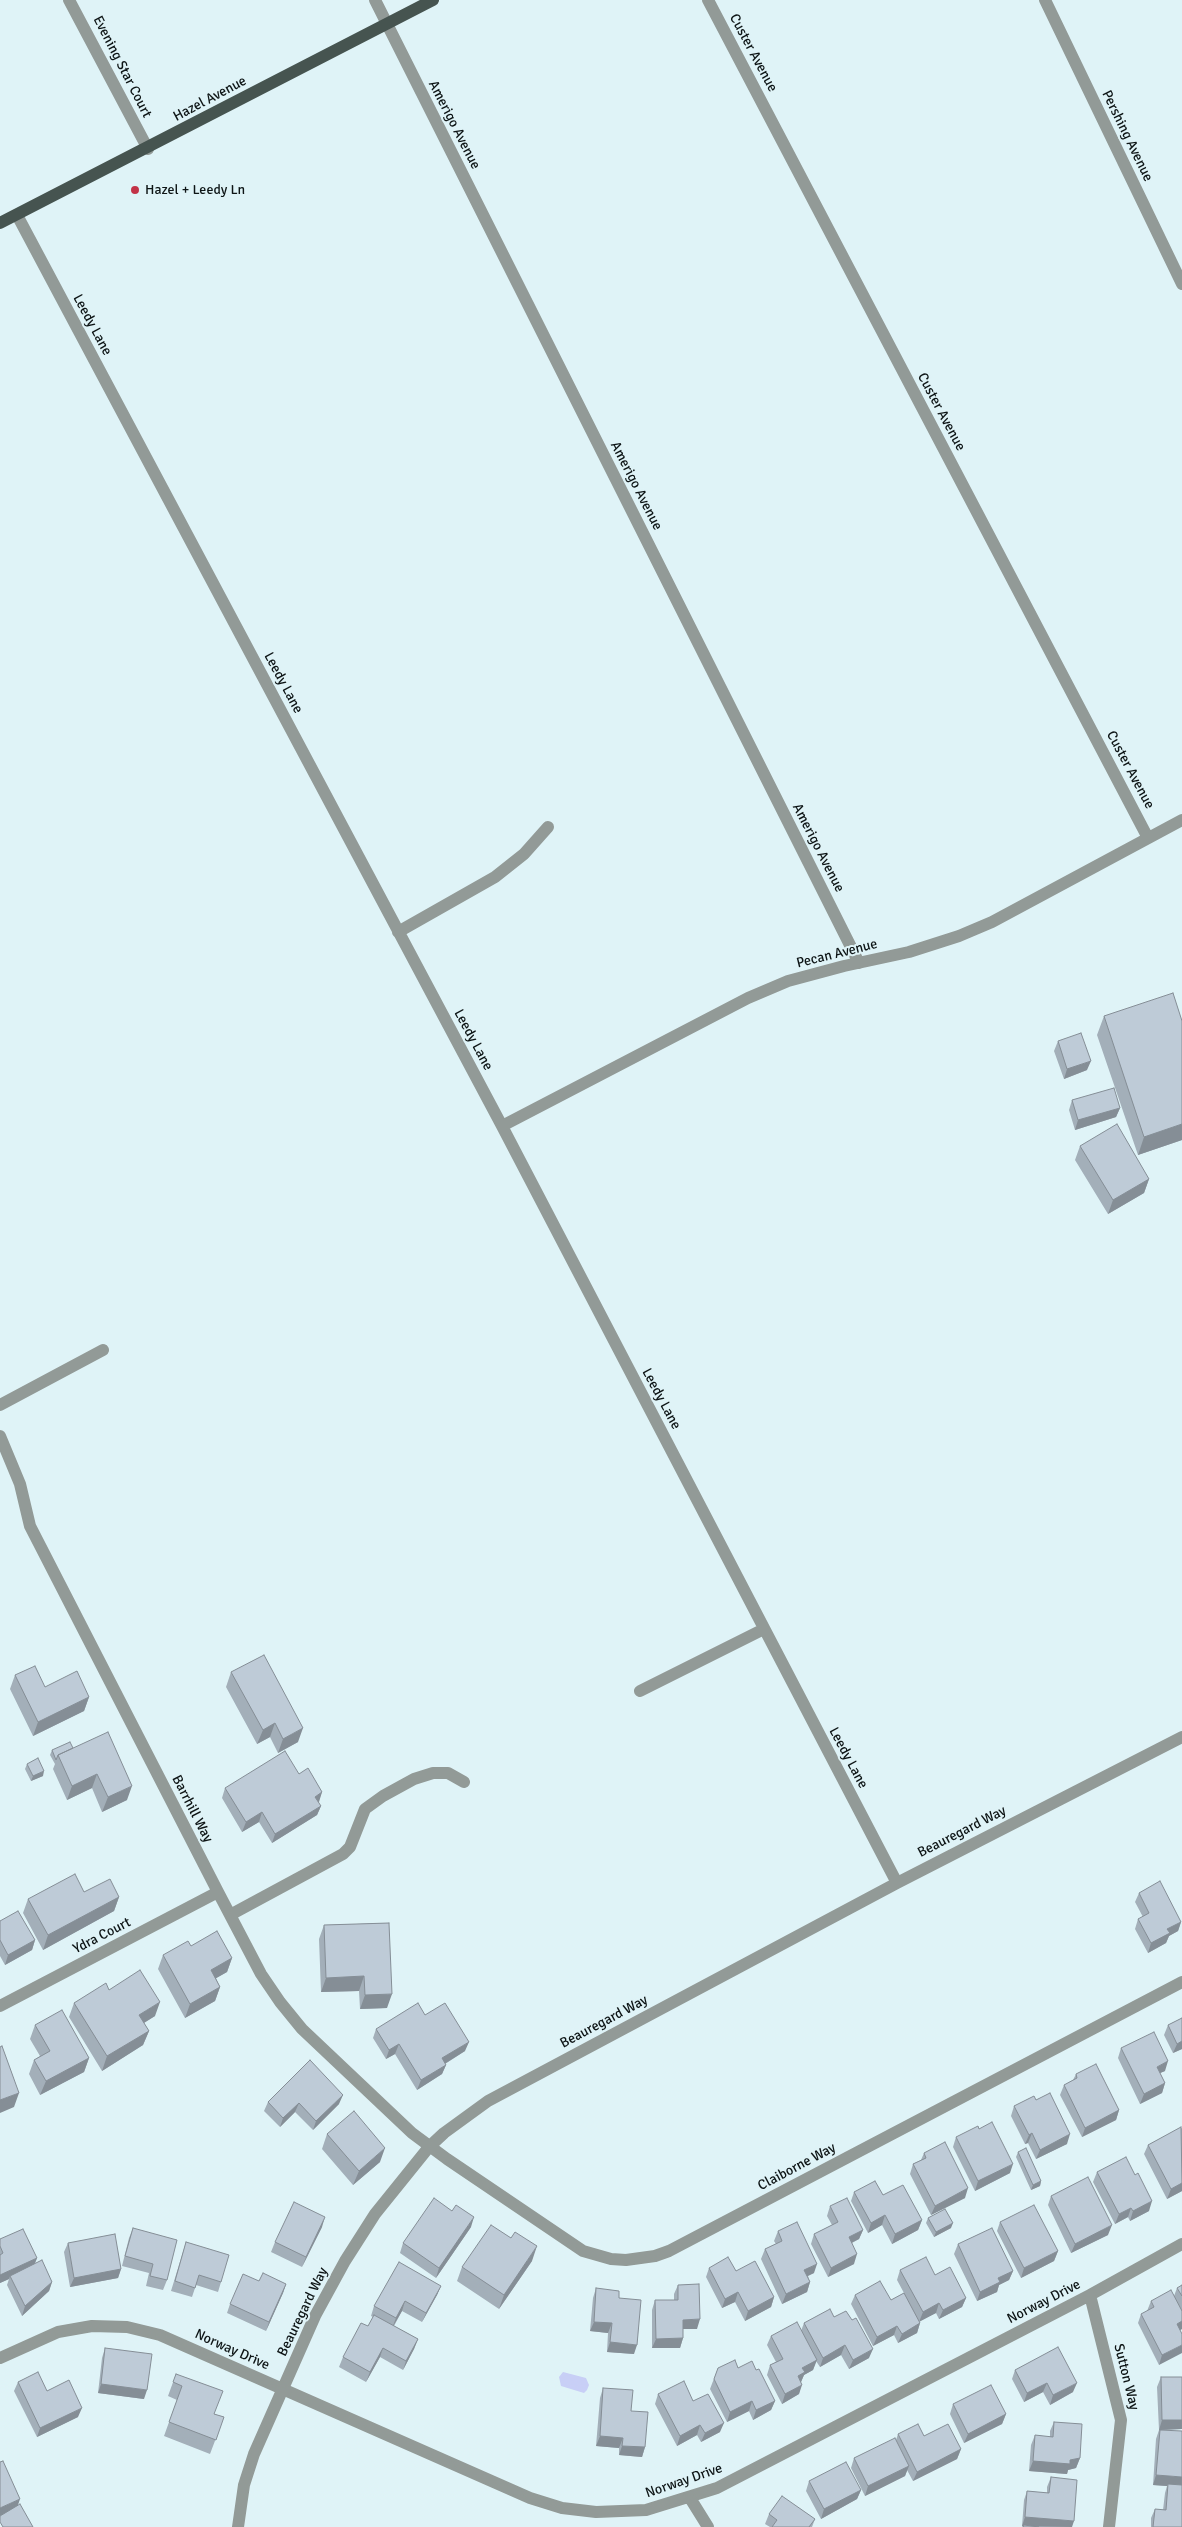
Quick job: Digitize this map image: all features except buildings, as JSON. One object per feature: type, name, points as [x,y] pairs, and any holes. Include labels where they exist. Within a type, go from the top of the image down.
[{"type":"main road","name":"Hazel Avenue","points":[[0,224],[433,0]]},
{"type":"street","name":"Evening Star Court","points":[[69,0],[148,149]]},
{"type":"street","name":"Amerigo Avenue","points":[[375,0],[859,963]]},
{"type":"street","name":"Custer Avenue","points":[[708,0],[1148,838]]},
{"type":"street","name":"Pershing Avenue","points":[[1045,0],[1182,284]]},
{"type":"street","name":"Leedy Lane","points":[[17,215],[502,1126],[897,1883]]},
{"type":"street","name":"Pecan Avenue","points":[[502,1126],[748,998],[788,981],[909,952],[992,922],[1182,820]]},
{"type":"street","points":[[398,932],[495,877],[524,854],[548,827]]},
{"type":"street","points":[[0,1405],[103,1350]]},
{"type":"street","name":"Barrhill Way","points":[[0,1436],[14,1466],[30,1526],[261,1974],[280,2002],[302,2028],[429,2147]]},
{"type":"street","points":[[640,1691],[764,1629]]},
{"type":"street","name":"Beauregard Way","points":[[238,2527],[244,2485],[254,2454],[315,2316],[345,2261],[375,2214],[429,2147],[466,2115],[488,2100],[897,1883],[1182,1736]]},
{"type":"street","points":[[230,1915],[343,1854],[350,1847],[365,1809],[383,1796],[414,1779],[433,1773],[448,1773],[464,1782]]},
{"type":"street","name":"Ydra Court","points":[[0,2006],[218,1892]]},
{"type":"street","name":"Claiborne Way","points":[[429,2147],[583,2251],[619,2260],[655,2256],[1182,1982]]},
{"type":"street","name":"Norway Drive","points":[[0,2358],[42,2338],[67,2330],[92,2326],[127,2327],[160,2335],[530,2498],[562,2508],[612,2513],[646,2510],[690,2498],[717,2488],[1090,2295],[1182,2244]]},
{"type":"street","name":"Sutton Way","points":[[1090,2295],[1121,2420],[1109,2527]]},
{"type":"street","points":[[690,2498],[708,2527]]},
{"type":"water","points":[[563,2372],[586,2378],[589,2385],[587,2390],[584,2393],[561,2386],[559,2377]]},
{"type":"place","name":"Hazel + Leedy Ln","points":[[135,190]]}]
